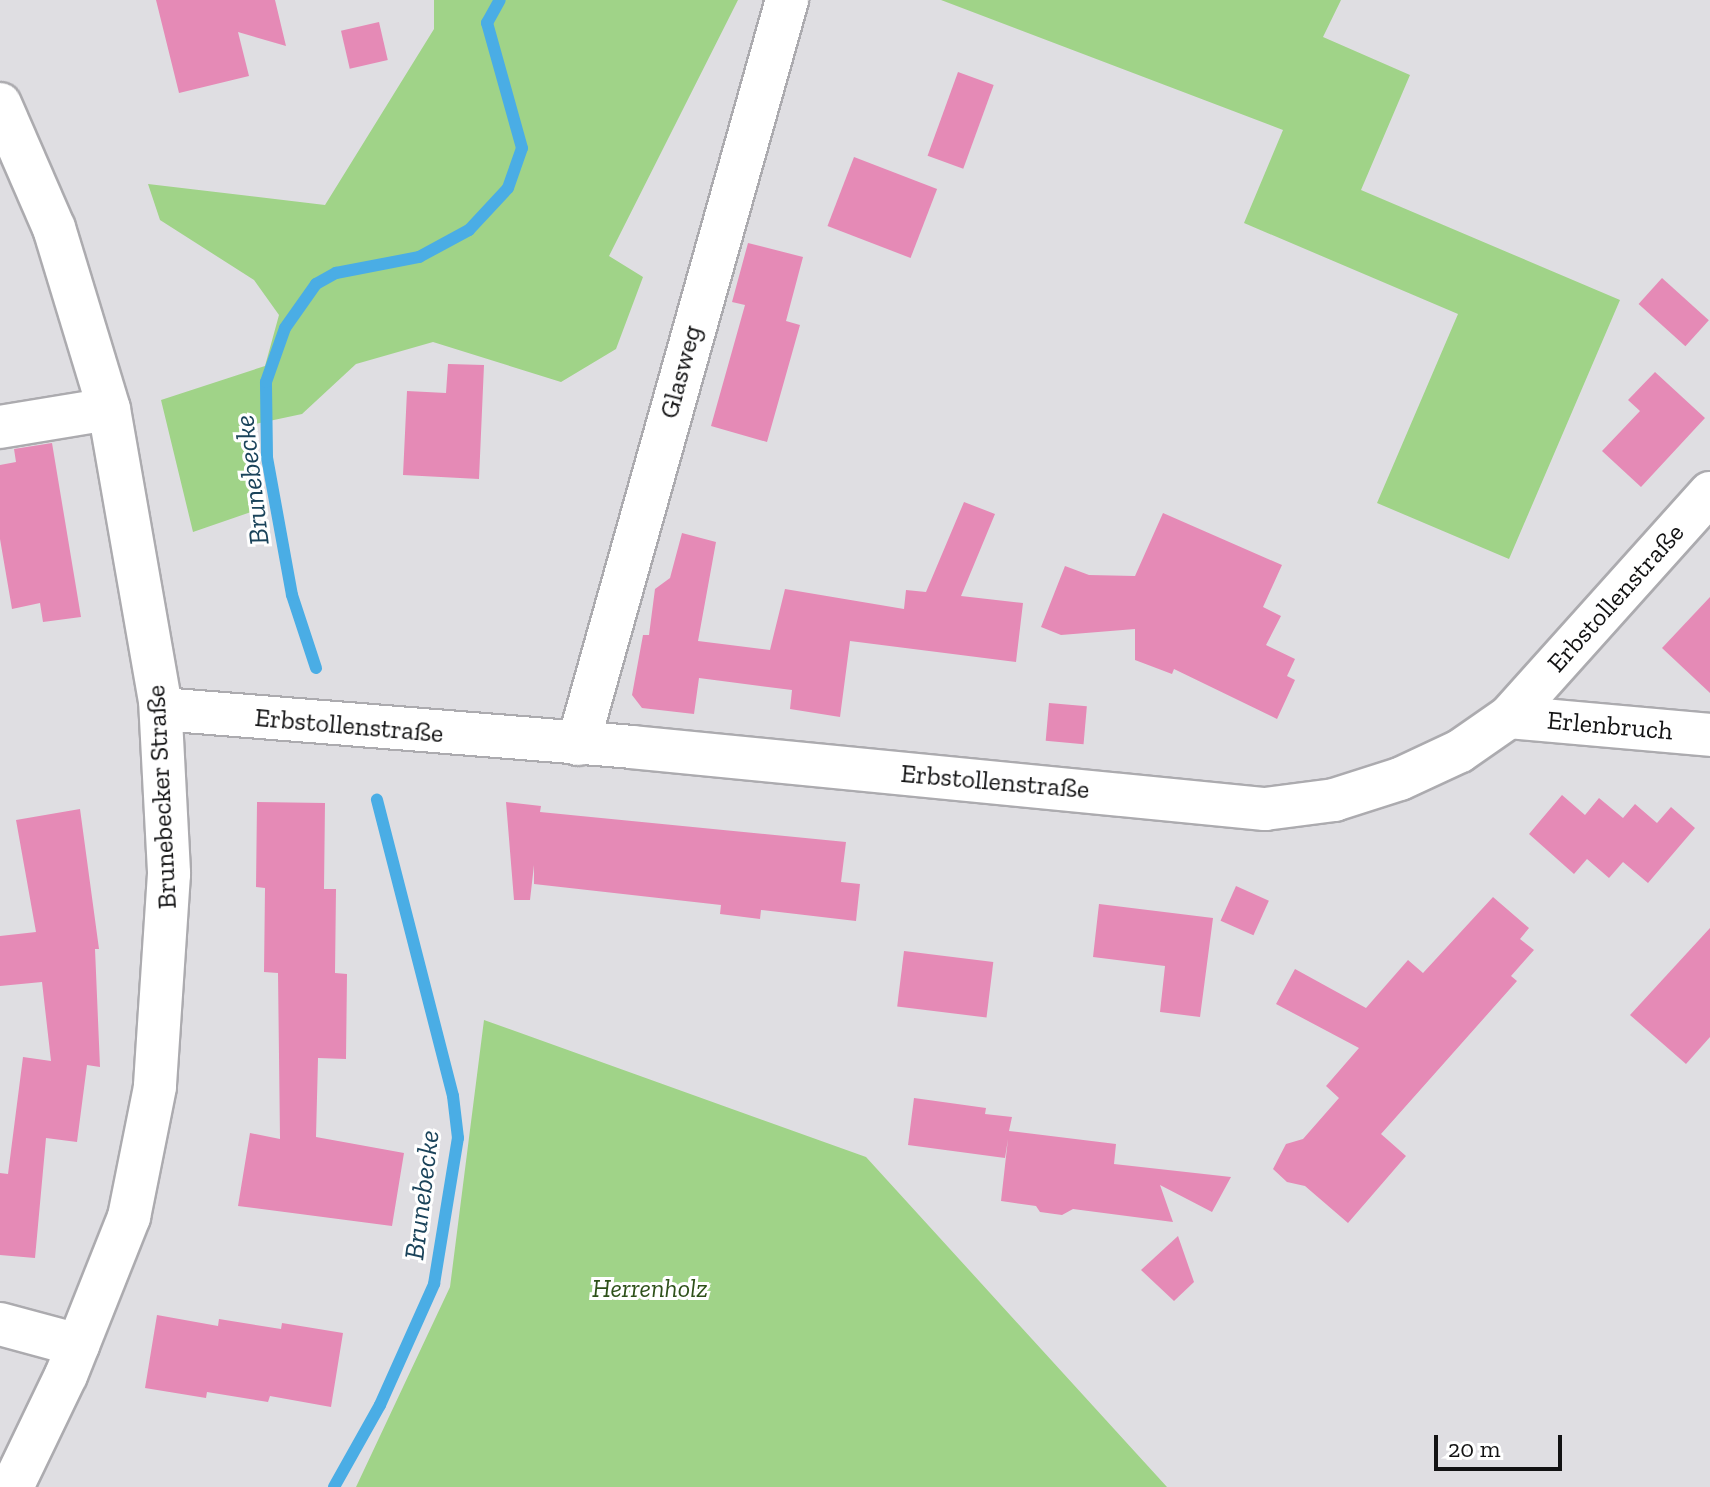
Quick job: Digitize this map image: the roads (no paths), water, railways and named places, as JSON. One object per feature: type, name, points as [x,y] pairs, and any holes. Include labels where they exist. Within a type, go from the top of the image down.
[{"type":"street","name":"Glasweg","points":[[578,744],[787,0]]},
{"type":"street","name":"Brunebecker Straße","points":[[0,104],[54,228],[109,409],[143,580],[161,709],[169,874],[155,1087],[129,1217],[78,1345],[12,1487]]},
{"type":"street","points":[[0,427],[109,409]]},
{"type":"street","name":"Erbstollenstraße","points":[[161,709],[578,744],[1265,809],[1334,800],[1400,779],[1460,751],[1509,717],[1710,493]]},
{"type":"street","name":"Erlenbruch","points":[[1509,717],[1710,735]]},
{"type":"street","points":[[0,1324],[78,1345]]},
{"type":"waterway","name":"Brunebecke","points":[[316,668],[292,595],[267,457],[266,382],[285,328],[316,284],[336,273],[419,257],[469,230],[508,188],[522,148],[487,23],[500,0]]},
{"type":"waterway","name":"Brunebecke","points":[[334,1487],[380,1405],[434,1284],[458,1138],[453,1096],[377,800]]},
{"type":"park label","name":"Herrenholz","points":[[650,1289]]}]
